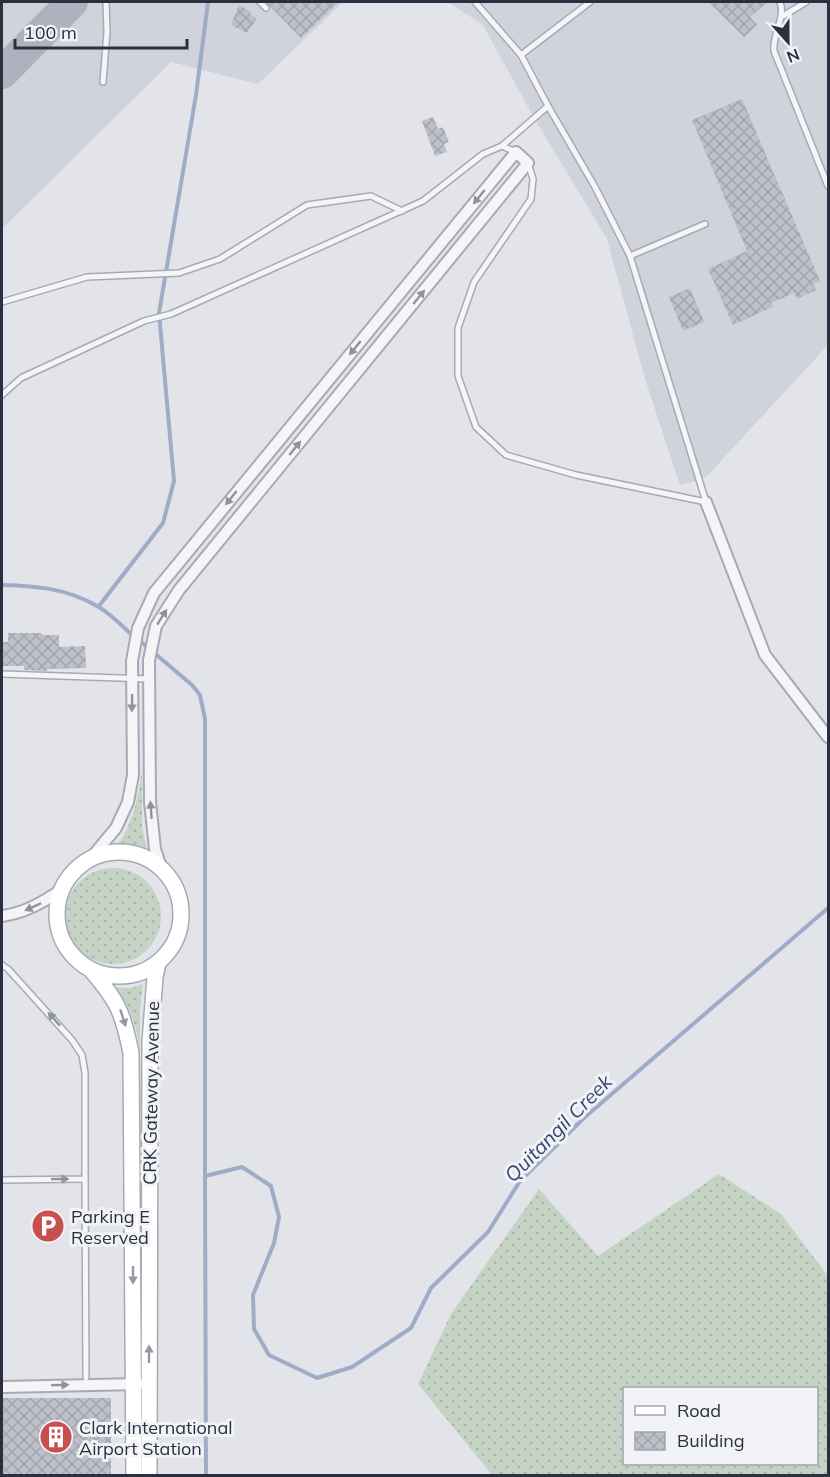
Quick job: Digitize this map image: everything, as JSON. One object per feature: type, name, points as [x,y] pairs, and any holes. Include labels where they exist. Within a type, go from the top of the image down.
[{"type":"main road","points":[[128,852],[145,857],[161,867],[172,881],[180,898],[182,916],[179,934],[171,950],[158,963],[143,972],[125,977],[108,976],[91,970],[75,960],[64,945],[57,927],[56,909],[61,890],[68,877],[92,858],[109,853],[128,852]]},
{"type":"main road","name":"CRK Gateway Avenue","points":[[134,1476],[142,1384],[150,1042],[158,963]]},
{"type":"main road","name":"CRK Gateway Avenue","points":[[91,970],[108,990],[121,1011],[132,1053],[142,1384],[149,1476]]},
{"type":"street","points":[[92,858],[116,828],[128,802],[133,775],[132,661],[138,628],[153,593],[516,152],[528,163],[179,590],[156,626],[149,660],[150,802],[155,849],[161,867]]},
{"type":"street","points":[[706,501],[765,654],[828,737]]},
{"type":"street","points":[[2,916],[21,912],[61,890]]},
{"type":"street","points":[[2,1387],[142,1384]]},
{"type":"lane","points":[[103,82],[107,32],[106,2]]},
{"type":"lane","points":[[260,2],[266,8]]},
{"type":"lane","points":[[476,2],[521,54],[595,187],[630,256],[706,501],[576,475],[506,455],[476,427],[458,376],[458,328],[474,282],[531,199],[533,179],[528,163]]},
{"type":"lane","points":[[521,54],[590,2]]},
{"type":"lane","points":[[780,2],[783,16],[775,36],[774,51],[828,186]]},
{"type":"lane","points":[[783,16],[806,2]]},
{"type":"lane","points":[[2,395],[21,378],[144,321],[171,314],[423,201],[483,154],[502,146],[548,106]]},
{"type":"lane","points":[[502,146],[516,152]]},
{"type":"lane","points":[[2,302],[87,277],[179,273],[220,259],[307,205],[371,196],[402,210]]},
{"type":"lane","points":[[630,256],[705,224]]},
{"type":"lane","points":[[2,674],[150,679]]},
{"type":"lane","points":[[2,965],[66,1032],[82,1056],[85,1073],[86,1378]]},
{"type":"lane","points":[[2,1180],[85,1179]]},
{"type":"shaded area","points":[[2,2],[343,2],[258,84],[171,62],[2,229]]},
{"type":"shaded area","points":[[448,2],[828,2],[828,345],[708,475],[700,480],[680,485],[645,379],[607,239],[534,118],[483,25]]},
{"type":"green space","points":[[142,770],[142,827],[147,850],[119,843],[135,808]]},
{"type":"green space","points":[[104,868],[122,868],[140,876],[153,889],[161,907],[158,935],[140,956],[122,964],[104,964],[86,956],[73,943],[65,925],[65,907],[73,889],[86,876]]},
{"type":"green space","points":[[143,984],[140,1008],[140,1051],[132,1018],[117,988],[131,988]]},
{"type":"green space","points":[[719,1174],[781,1214],[828,1276],[828,1475],[492,1475],[418,1384],[451,1314],[539,1189],[598,1256]]},
{"type":"building","points":[[266,2],[339,2],[301,38]]},
{"type":"building","points":[[709,2],[767,2],[750,17],[757,25],[744,37]]},
{"type":"building","points":[[239,5],[257,18],[247,33],[231,25]]},
{"type":"building","points":[[742,99],[820,281],[813,284],[816,290],[797,299],[794,293],[771,303],[773,307],[733,325],[708,269],[747,251],[692,120]]},
{"type":"building","points":[[433,117],[438,129],[443,127],[449,142],[444,144],[447,152],[435,156],[422,121]]},
{"type":"building","points":[[690,288],[704,322],[683,331],[669,297]]},
{"type":"building","points":[[8,633],[59,635],[59,647],[85,646],[86,668],[48,669],[46,671],[24,670],[24,666],[2,666],[2,642],[8,642]]},
{"type":"building","name":"Clark International Airport Station","points":[[2,1398],[111,1398],[111,1476],[2,1476]]},
{"type":"waterway","points":[[99,606],[163,523],[174,481],[159,313],[196,95],[208,2]]},
{"type":"waterway","points":[[2,585],[39,587],[74,595],[102,609],[133,636]]},
{"type":"waterway","points":[[139,640],[192,685],[200,695],[205,719],[205,1176]]},
{"type":"waterway","name":"Quitangil Creek","points":[[206,1476],[205,1176],[242,1167],[271,1186],[279,1217],[274,1243],[253,1295],[254,1329],[269,1355],[317,1378],[352,1367],[411,1328],[431,1288],[488,1232],[520,1181],[585,1117],[828,908]]},
{"type":"taxiway","points":[[2,73],[72,2]]},
{"type":"place","name":"Parking E Reserved","points":[[48,1226]]},
{"type":"place","name":"Clark International Airport Station","points":[[56,1437]]}]
